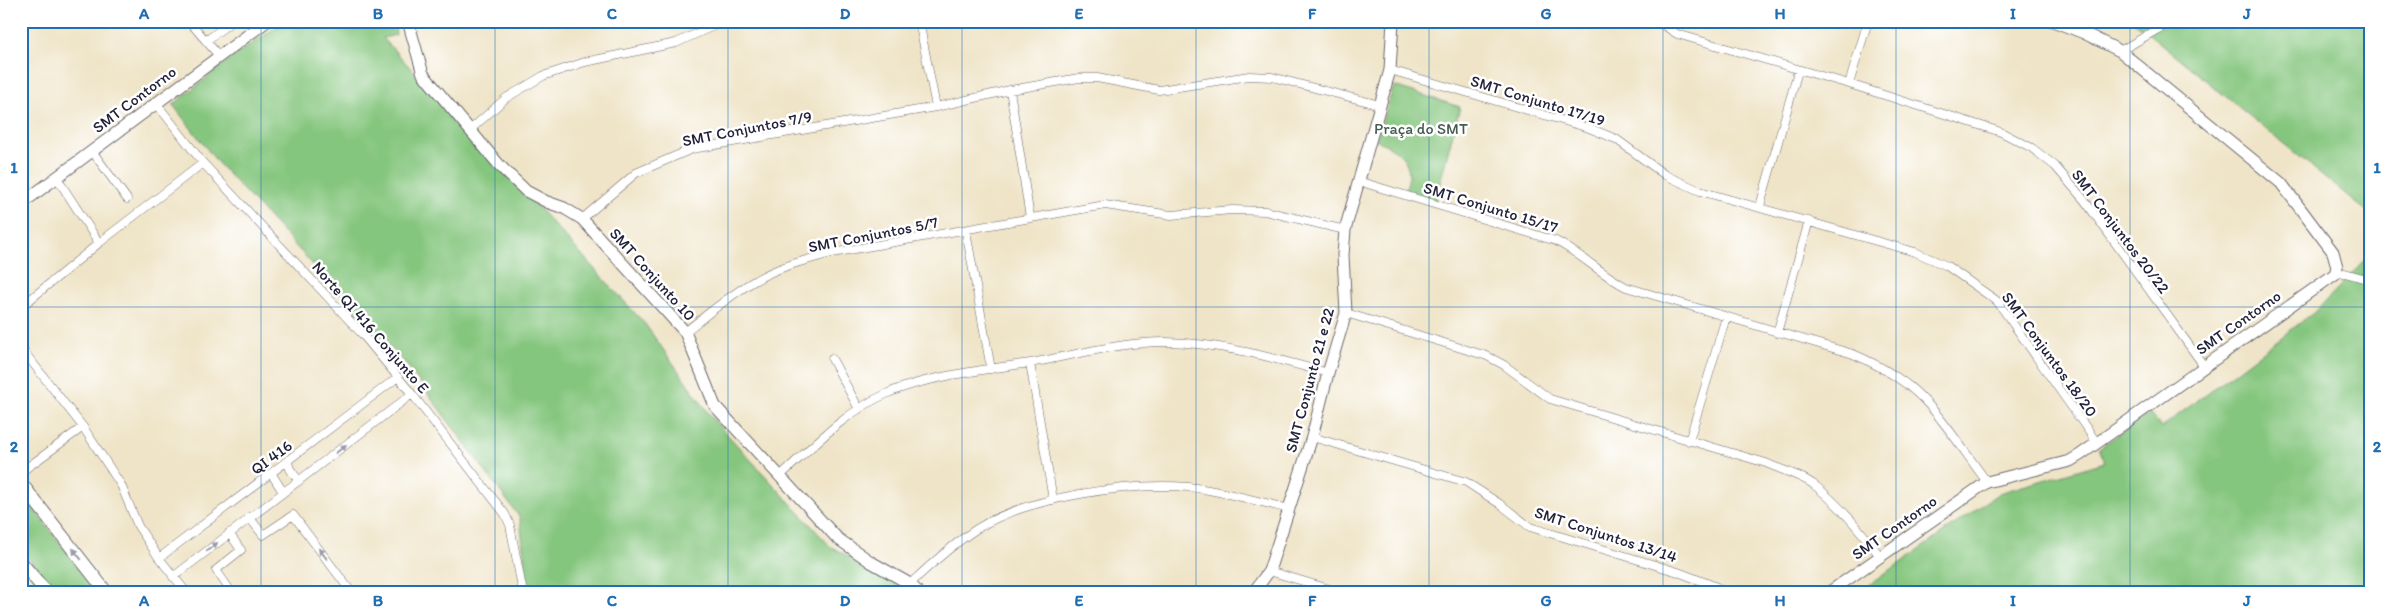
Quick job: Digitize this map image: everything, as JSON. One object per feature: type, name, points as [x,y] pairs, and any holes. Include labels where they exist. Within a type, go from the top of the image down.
[{"type":"main road","points":[[21,483],[107,593]]},
{"type":"main road","points":[[21,562],[47,593]]},
{"type":"street","points":[[189,21],[219,56]]},
{"type":"street","points":[[206,41],[232,21]]},
{"type":"street","name":"SMT Contorno","points":[[21,204],[267,21]]},
{"type":"street","name":"SMT Conjunto 10","points":[[408,21],[423,74],[500,166],[526,191],[582,218],[685,332],[715,406],[780,478],[838,538],[872,562],[910,584],[919,593]]},
{"type":"street","points":[[470,130],[506,98],[543,76],[585,62],[676,43],[695,36],[724,21]]},
{"type":"street","points":[[919,21],[936,107]]},
{"type":"street","name":"SMT Conjunto 21 e 22","points":[[1252,593],[1269,571],[1290,509],[1312,438],[1328,373],[1346,313],[1343,255],[1345,230],[1390,70],[1393,21]]},
{"type":"street","name":"SMT Conjuntos 20/22","points":[[1657,21],[1677,34],[1798,71],[1849,84],[2001,132],[2032,148],[2055,166],[2085,201],[2204,366]]},
{"type":"street","points":[[1849,84],[1868,21]]},
{"type":"street","points":[[2054,21],[2092,36],[2120,51],[2280,183],[2334,252],[2337,267],[2335,274],[2346,273],[2370,280]]},
{"type":"street","points":[[2120,51],[2172,21]]},
{"type":"street","name":"SMT Conjunto 17/19","points":[[1390,70],[1589,128],[1616,139],[1665,175],[1700,191],[1810,221]]},
{"type":"street","points":[[1760,206],[1798,71]]},
{"type":"street","name":"SMT Conjuntos 7/9","points":[[582,218],[636,173],[692,149],[936,107],[1010,90],[1078,78],[1098,78],[1159,90],[1249,76],[1272,78],[1380,105]]},
{"type":"street","points":[[1010,90],[1030,218]]},
{"type":"street","name":"Norte QI 416 Conjunto E","points":[[156,102],[202,163],[356,327],[412,394],[505,514],[510,525],[523,593]]},
{"type":"street","points":[[92,151],[127,199]]},
{"type":"street","points":[[21,307],[99,243],[202,163]]},
{"type":"street","points":[[57,178],[99,243]]},
{"type":"street","name":"SMT Conjunto 15/17","points":[[1358,181],[1556,241],[1574,250],[1610,278],[1626,287],[1853,354],[1877,365],[1902,381],[1924,400],[1986,482]]},
{"type":"street","name":"SMT Conjuntos 5/7","points":[[685,332],[722,303],[758,279],[790,266],[832,253],[1105,206],[1171,215],[1248,210],[1265,211],[1345,230]]},
{"type":"street","points":[[1777,333],[1810,221]]},
{"type":"street","name":"SMT Conjuntos 18/20","points":[[1810,221],[1932,258],[1997,300],[2097,443]]},
{"type":"street","points":[[966,231],[991,369]]},
{"type":"street","name":"SMT Contorno","points":[[1828,593],[1986,482],[2070,461],[2335,274]]},
{"type":"street","points":[[1346,313],[1487,356],[1504,365],[1550,399],[1766,463],[1812,483],[1858,528],[1880,556]]},
{"type":"street","points":[[1690,441],[1726,318]]},
{"type":"street","points":[[780,478],[820,439],[859,409],[887,393],[918,384],[991,369],[1126,345],[1164,342],[1200,344],[1252,352],[1328,373]]},
{"type":"street","points":[[21,348],[83,427],[121,485],[138,526],[159,558],[187,593]]},
{"type":"street","points":[[832,359],[859,409]]},
{"type":"street","points":[[1030,363],[1053,500]]},
{"type":"street","name":"QI 416","points":[[159,558],[398,377]]},
{"type":"street","points":[[173,577],[412,394]]},
{"type":"street","points":[[21,472],[83,427]]},
{"type":"street","name":"SMT Conjuntos 13/14","points":[[1312,438],[1466,482],[1500,504],[1530,527],[1678,572],[1711,585],[1725,593]]},
{"type":"street","points":[[288,462],[290,469],[299,481]]},
{"type":"street","points":[[272,474],[283,492]]},
{"type":"street","points":[[910,584],[940,556],[978,528],[1004,514],[1053,500],[1114,490],[1187,487],[1229,493],[1290,509]]},
{"type":"street","points":[[249,517],[263,535],[293,516],[352,593]]},
{"type":"street","points":[[229,533],[241,550],[216,570],[232,593]]},
{"type":"street","points":[[1269,571],[1343,593]]},
{"type":"green space","points":[[285,21],[394,21],[396,35],[383,38],[645,324],[712,418],[830,546],[910,593],[528,593],[520,518],[406,364],[218,163],[173,105],[231,58]]},
{"type":"green space","points":[[2133,21],[2370,21],[2370,214]]},
{"type":"green space","name":"Praça do SMT","points":[[1394,86],[1460,107],[1435,201],[1406,192],[1409,176],[1406,162],[1393,149],[1376,140]]},
{"type":"green space","points":[[2370,255],[2370,593],[1858,593],[1999,493],[2105,462],[2099,448],[2150,413],[2161,428],[2316,311]]},
{"type":"green space","points":[[21,492],[98,593],[55,593],[21,548]]}]
